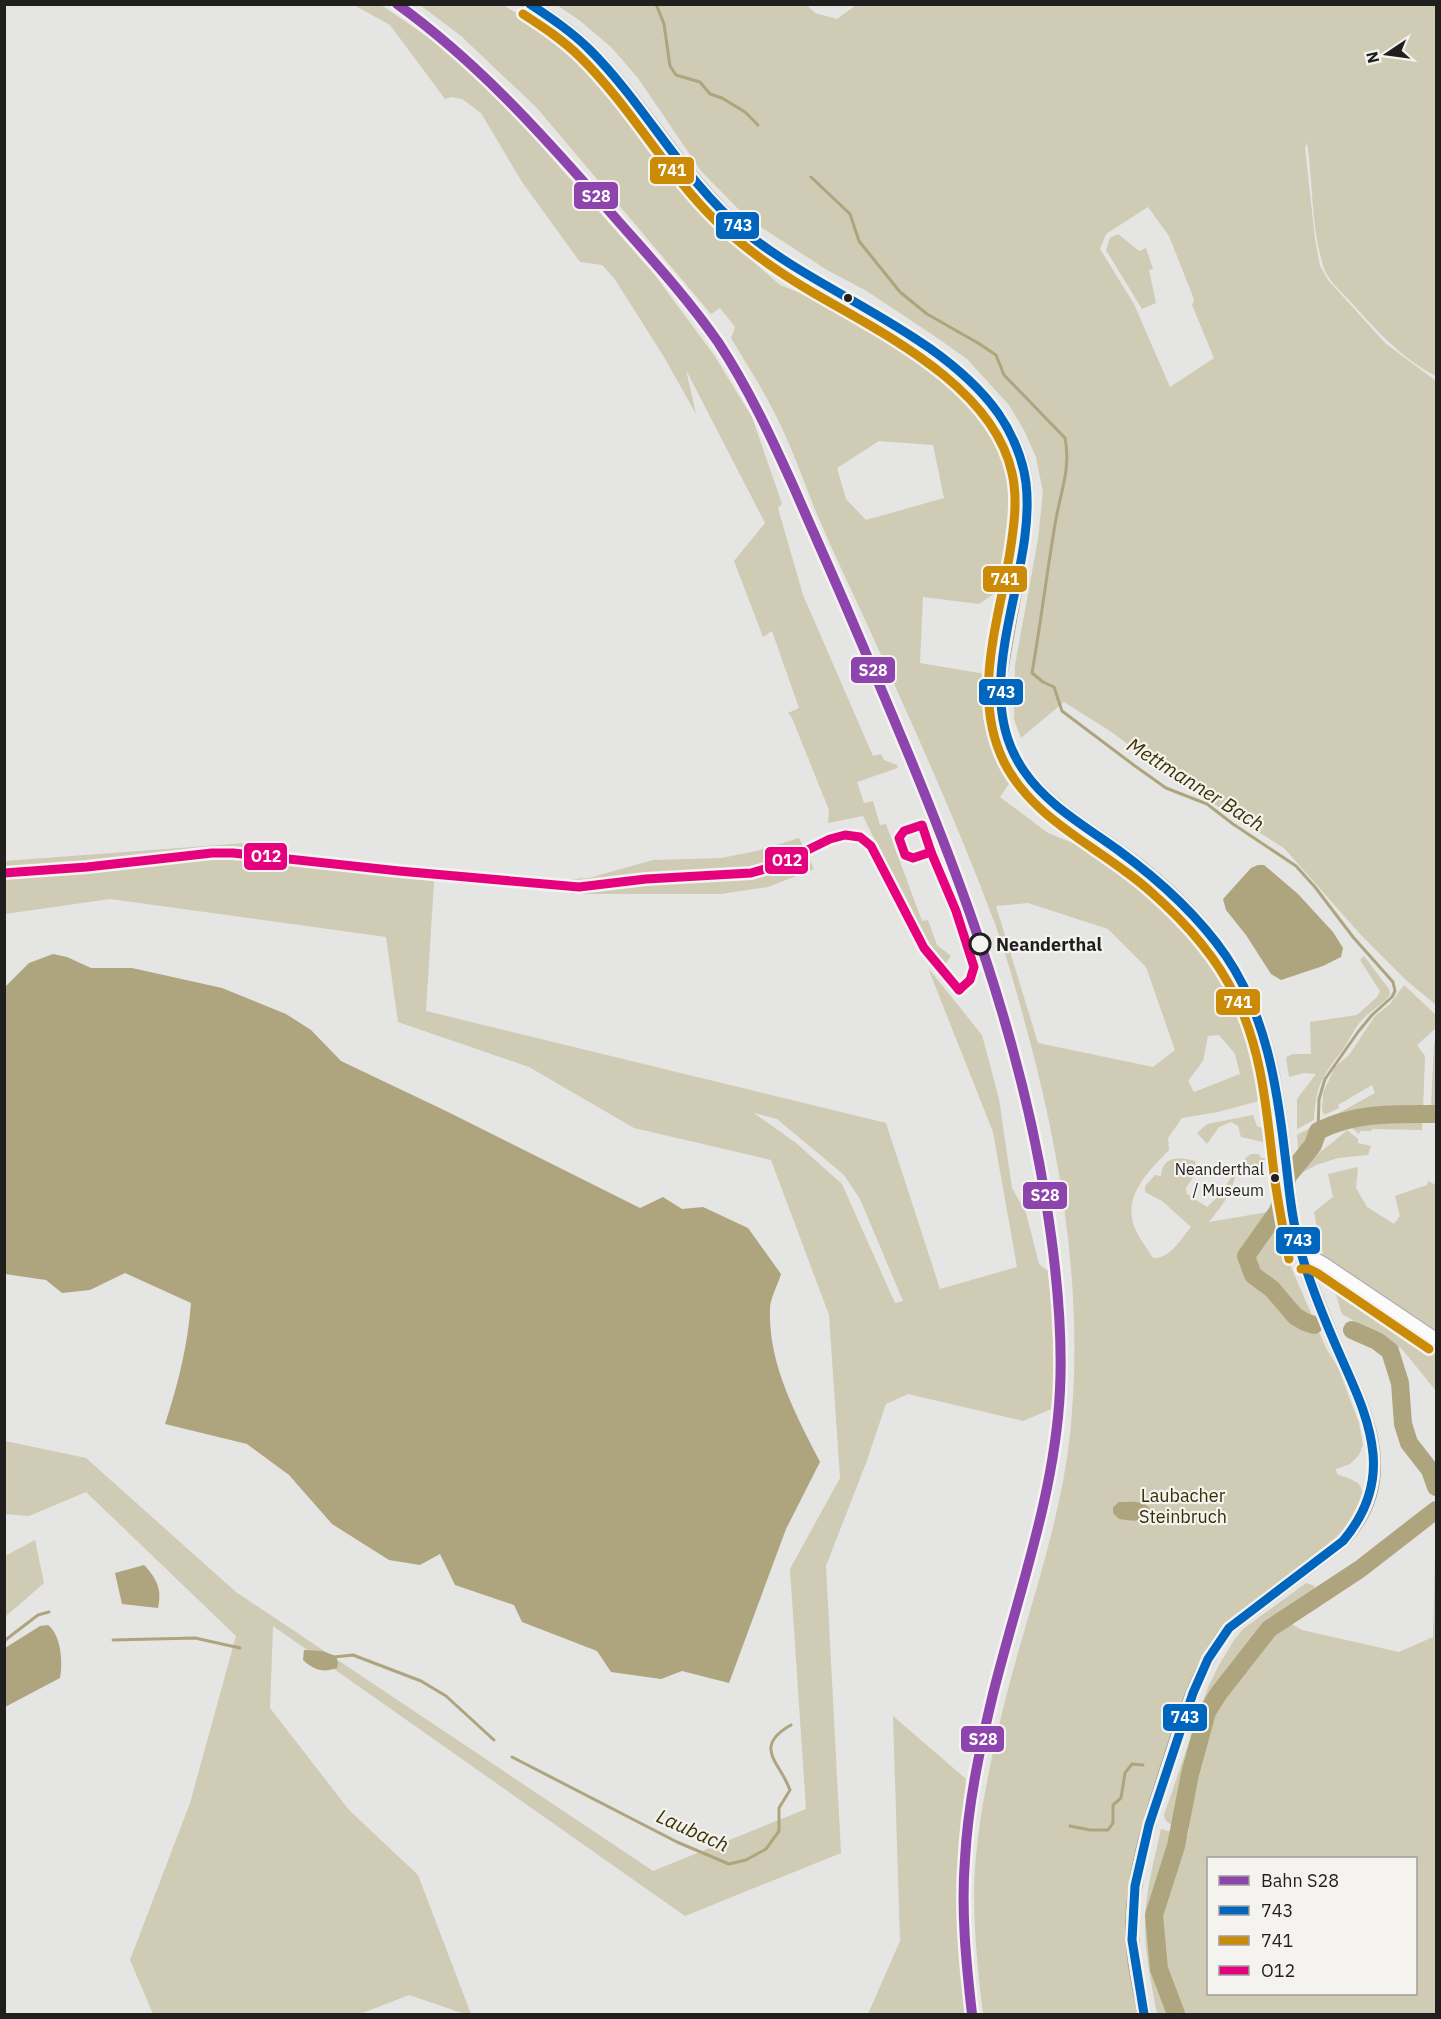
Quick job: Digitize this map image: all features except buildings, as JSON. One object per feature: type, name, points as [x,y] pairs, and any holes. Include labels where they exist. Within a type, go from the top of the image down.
[{"type":"main road","points":[[529,4],[592,51],[637,104],[711,200],[744,231],[790,265],[906,334],[956,369],[984,395],[1009,429],[1025,474],[1028,507],[1000,680],[998,704],[1004,735],[1018,764],[1054,804],[1156,880],[1200,924],[1226,957],[1246,991],[1260,1023],[1270,1057],[1279,1104],[1288,1187],[1301,1257],[1372,1439],[1374,1469],[1369,1498],[1357,1523],[1343,1541],[1229,1628],[1214,1646],[1191,1695],[1149,1823],[1137,1872],[1132,1929],[1134,1965],[1144,2014]]},
{"type":"main road","points":[[1301,1257],[1311,1257],[1323,1263],[1437,1339]]},
{"type":"street","points":[[4,873],[212,853],[233,853],[399,872],[579,887],[646,879],[751,873],[775,866],[830,839],[853,835],[871,846],[924,948],[959,990]]},
{"type":"green space","points":[[354,5],[384,7],[447,50],[497,96],[654,274],[714,355],[752,417],[782,504],[778,508],[803,595],[873,756],[881,754],[884,760],[897,765],[898,768],[857,782],[864,803],[873,801],[880,825],[886,824],[922,921],[928,920],[937,945],[951,956],[944,966],[926,943],[863,816],[828,823],[829,810],[788,713],[799,708],[772,631],[763,637],[734,561],[765,523],[686,370],[696,414],[664,357],[614,278],[602,265],[580,262],[522,182],[481,113],[462,99],[452,97],[445,99],[390,25]]},
{"type":"green space","name":"Laubacher Steinbruch","points":[[420,5],[503,5],[552,34],[581,61],[693,202],[741,251],[780,285],[828,304],[934,369],[965,394],[1000,444],[1009,470],[1012,493],[1011,534],[1002,588],[979,604],[923,597],[920,663],[985,674],[983,718],[993,744],[1013,778],[1000,797],[1048,833],[1119,862],[1175,909],[1212,948],[1240,995],[1253,1024],[1261,1054],[1262,1080],[1268,1079],[1271,1119],[1263,1119],[1259,1101],[1218,1112],[1182,1118],[1168,1138],[1169,1150],[1146,1175],[1135,1194],[1132,1204],[1134,1226],[1153,1258],[1170,1252],[1191,1227],[1162,1201],[1145,1192],[1145,1186],[1155,1175],[1161,1176],[1165,1164],[1178,1158],[1195,1161],[1195,1172],[1186,1188],[1187,1194],[1207,1207],[1228,1187],[1227,1184],[1236,1169],[1230,1191],[1209,1222],[1268,1212],[1278,1217],[1288,1260],[1326,1348],[1338,1368],[1359,1423],[1363,1445],[1359,1455],[1350,1464],[1336,1469],[1337,1474],[1358,1483],[1362,1496],[1357,1511],[1331,1542],[1240,1612],[1220,1635],[1198,1667],[1143,1821],[1133,1871],[1140,2014],[983,2014],[974,1916],[976,1856],[980,1824],[985,1791],[1008,1690],[1049,1545],[1065,1472],[1074,1384],[1072,1283],[1060,1182],[1028,1034],[1000,938],[950,810],[822,526],[786,438],[765,395],[731,338],[735,327],[720,308],[711,314],[536,107],[461,36]],"holes":[[[879,441],[933,445],[944,498],[866,520],[846,499],[837,468]],[[1028,903],[1108,929],[1146,967],[1175,1050],[1153,1067],[1038,1043],[996,906]],[[1219,1035],[1235,1054],[1240,1074],[1194,1092],[1188,1081],[1203,1061],[1208,1036]]]},
{"type":"green space","points":[[557,5],[807,5],[815,13],[837,19],[856,5],[1436,5],[1436,376],[1412,361],[1390,343],[1338,289],[1328,275],[1323,265],[1316,235],[1307,142],[1305,148],[1315,239],[1320,266],[1328,280],[1385,343],[1436,381],[1436,1005],[1407,981],[1360,934],[1284,848],[1181,783],[1110,731],[1064,702],[1021,738],[1014,719],[1015,665],[1038,539],[1043,492],[1036,457],[1009,405],[967,359],[865,290],[827,270],[747,218],[701,171],[638,78],[611,47]],"holes":[[[1148,207],[1169,236],[1192,294],[1194,301],[1192,305],[1214,358],[1170,387],[1134,304],[1100,249],[1106,234]]]},
{"type":"green space","points":[[1118,234],[1139,251],[1146,248],[1153,269],[1149,270],[1156,303],[1142,309],[1106,250],[1110,238]]},
{"type":"green space","points":[[799,838],[814,869],[768,887],[721,894],[571,894],[571,879],[589,878],[653,860],[721,858],[757,851]]},
{"type":"green space","points":[[259,842],[267,863],[434,881],[426,1011],[886,1123],[940,1289],[1017,1267],[993,1132],[928,968],[982,1035],[999,1099],[1012,1188],[1026,1213],[1039,1264],[1048,1271],[1055,1343],[1054,1408],[1023,1421],[908,1394],[886,1404],[826,1566],[841,1853],[685,1916],[273,1626],[270,1708],[349,1810],[418,1875],[471,2014],[409,1995],[360,2014],[153,2014],[130,1960],[190,1803],[236,1636],[86,1492],[29,1516],[5,1514],[5,1441],[86,1458],[236,1592],[653,1871],[806,1809],[790,1569],[840,1478],[829,1315],[771,1160],[634,1128],[529,1067],[398,1022],[386,937],[110,899],[5,914],[4,861]],"holes":[[[754,1113],[777,1119],[844,1175],[860,1199],[903,1301],[895,1303],[842,1184],[796,1143]]]},
{"type":"green space","points":[[1364,956],[1389,989],[1390,995],[1357,1026],[1322,1081],[1314,1120],[1297,1129],[1297,1099],[1316,1074],[1304,1073],[1289,1077],[1286,1057],[1293,1054],[1311,1054],[1310,1022],[1357,1015],[1377,997],[1380,991],[1360,960]]},
{"type":"green space","points":[[1404,985],[1436,1015],[1436,1028],[1417,1045],[1425,1056],[1423,1110],[1372,1111],[1342,1120],[1339,1113],[1375,1093],[1372,1085],[1338,1105],[1339,1108],[1324,1115],[1323,1093],[1335,1067],[1349,1055],[1375,1016],[1390,1004]]},
{"type":"green space","points":[[1436,1039],[1436,1108],[1431,1108],[1434,1043]]},
{"type":"green space","points":[[1253,1115],[1257,1126],[1270,1132],[1272,1144],[1241,1137],[1238,1126],[1231,1122],[1219,1127],[1207,1144],[1197,1133],[1207,1124]]},
{"type":"green space","points":[[1422,1118],[1422,1130],[1372,1129],[1371,1131],[1360,1131],[1359,1134],[1351,1127],[1367,1120]]},
{"type":"green space","points":[[1314,1126],[1311,1138],[1299,1157],[1297,1135]]},
{"type":"green space","points":[[1347,1130],[1358,1139],[1358,1143],[1371,1146],[1368,1155],[1338,1158],[1316,1165],[1300,1174],[1312,1158]]},
{"type":"green space","points":[[1251,1154],[1259,1154],[1261,1158],[1266,1158],[1255,1172],[1246,1173],[1242,1168],[1243,1163]]},
{"type":"green space","points":[[1358,1167],[1356,1188],[1367,1207],[1394,1224],[1400,1216],[1395,1196],[1427,1185],[1428,1181],[1436,1185],[1436,1391],[1402,1349],[1342,1314],[1320,1244],[1314,1212],[1333,1197],[1328,1174]]},
{"type":"green space","points":[[1436,1517],[1436,2014],[1157,2014],[1145,1937],[1145,1914],[1150,1877],[1161,1829],[1188,1836],[1189,1828],[1170,1824],[1164,1815],[1208,1687],[1234,1640],[1243,1629],[1306,1583],[1315,1586],[1304,1610],[1288,1622],[1302,1630],[1399,1652],[1433,1637]]},
{"type":"green space","points":[[35,1540],[44,1583],[5,1617],[5,1556]]},
{"type":"green space","points":[[893,1716],[966,1779],[958,1867],[958,1934],[965,2014],[868,2014],[900,1941]]},
{"type":"shaded area","points":[[1264,865],[1298,894],[1333,932],[1343,948],[1341,957],[1323,966],[1281,980],[1271,974],[1246,935],[1226,910],[1223,899],[1251,868]]},
{"type":"shaded area","points":[[53,954],[67,957],[91,968],[132,968],[222,988],[286,1014],[311,1030],[341,1061],[640,1208],[663,1197],[682,1209],[703,1207],[748,1228],[781,1274],[770,1305],[774,1350],[785,1388],[820,1462],[786,1529],[729,1683],[682,1671],[661,1679],[611,1672],[597,1651],[522,1622],[514,1605],[455,1585],[440,1554],[420,1565],[389,1560],[332,1524],[289,1475],[247,1444],[165,1424],[182,1364],[191,1303],[125,1273],[90,1290],[62,1293],[46,1280],[5,1274],[5,987],[29,963]]},
{"type":"shaded area","points":[[1119,1502],[1143,1503],[1153,1513],[1141,1520],[1119,1519],[1113,1513],[1113,1507]]},
{"type":"shaded area","points":[[144,1565],[157,1585],[158,1608],[122,1604],[115,1573]]},
{"type":"shaded area","points":[[48,1625],[56,1635],[60,1649],[60,1678],[5,1707],[5,1648],[40,1626]]},
{"type":"shaded area","points":[[304,1650],[322,1651],[336,1656],[337,1668],[319,1670],[311,1666],[303,1660]]},
{"type":"waterway","name":"Mettmanner Bach","points":[[656,4],[664,24],[670,66],[676,75],[700,82],[710,94],[722,98],[745,112],[758,125]]},
{"type":"waterway","name":"Mettmanner Bach","points":[[811,177],[850,214],[859,241],[900,292],[927,314],[996,355],[1004,375],[1065,438],[1066,469],[1032,673],[1054,687],[1062,711],[1135,766],[1166,788],[1207,804],[1296,866],[1353,937],[1393,982],[1395,991],[1392,997],[1372,1015],[1358,1032],[1325,1079],[1319,1099],[1318,1131]]},
{"type":"waterway","points":[[1314,1325],[1295,1316],[1272,1289],[1253,1275],[1246,1256],[1278,1211],[1288,1176],[1313,1145],[1318,1131],[1332,1125],[1376,1115],[1436,1114]]},
{"type":"waterway","points":[[1352,1330],[1377,1341],[1390,1351],[1400,1383],[1403,1424],[1409,1443],[1430,1470],[1436,1487]]},
{"type":"waterway","points":[[1176,2014],[1159,1969],[1154,1915],[1176,1846],[1190,1774],[1207,1712],[1269,1629],[1360,1569],[1436,1510]]},
{"type":"waterway","name":"Laubach","points":[[4,1641],[38,1615],[49,1612]]},
{"type":"waterway","name":"Laubach","points":[[113,1640],[195,1638],[240,1648]]},
{"type":"waterway","name":"Laubach","points":[[334,1657],[353,1655],[421,1681],[446,1696],[494,1740]]},
{"type":"waterway","name":"Laubach","points":[[512,1757],[677,1842],[729,1864],[746,1860],[766,1849],[779,1831],[779,1808],[790,1790],[772,1755],[771,1748],[779,1733],[791,1725]]},
{"type":"waterway","name":"Laubach","points":[[1070,1826],[1090,1830],[1108,1830],[1113,1823],[1113,1805],[1121,1798],[1125,1773],[1132,1764],[1143,1765]]},
{"type":"rail line","name":"S28","points":[[397,4],[454,49],[480,73],[556,151],[691,306],[718,342],[740,378],[795,490],[941,835],[992,979],[1014,1052],[1032,1127],[1053,1249],[1060,1319],[1060,1390],[1057,1429],[1043,1506],[993,1694],[979,1755],[969,1817],[964,1878],[964,1917],[972,2014]]},
{"type":"transit line","name":"743","points":[[530,4],[569,31],[590,50],[629,95],[702,189],[744,231],[774,254],[878,315],[945,359],[974,385],[998,413],[1016,446],[1026,483],[1027,519],[1002,667],[1001,704],[1008,738],[1024,771],[1055,805],[1148,873],[1203,926],[1240,979],[1251,1002],[1268,1052],[1278,1103],[1297,1237],[1318,1303],[1365,1416],[1373,1454],[1373,1478],[1363,1511],[1343,1541],[1229,1628],[1208,1659],[1193,1693],[1149,1825],[1135,1886],[1132,1940],[1144,2014]]},
{"type":"transit line","name":"741","points":[[523,14],[567,45],[598,76],[680,181],[727,231],[787,276],[901,344],[931,365],[959,388],[983,414],[1001,442],[1012,473],[1015,503],[1010,552],[990,658],[989,711],[994,737],[1004,762],[1017,783],[1033,802],[1071,833],[1132,876],[1163,903],[1209,953],[1227,981],[1245,1018],[1258,1063],[1289,1259]]},
{"type":"transit line","name":"O12","points":[[922,825],[931,852],[913,858],[905,855],[899,838],[904,831],[922,825]]},
{"type":"transit line","name":"O12","points":[[4,873],[87,867],[212,853],[233,853],[579,887],[646,879],[751,873],[775,866],[830,839],[845,835],[860,837],[871,846],[924,948],[959,990]]},
{"type":"transit line","name":"O12","points":[[931,852],[956,911],[974,967],[970,980],[959,990]]},
{"type":"transit line","name":"741","points":[[1301,1269],[1309,1269],[1317,1273],[1429,1349]]},
{"type":"place","name":"Neanderthal","points":[[980,944]]},
{"type":"place","name":"Neanderthal / Museum","points":[[1275,1178]]}]
